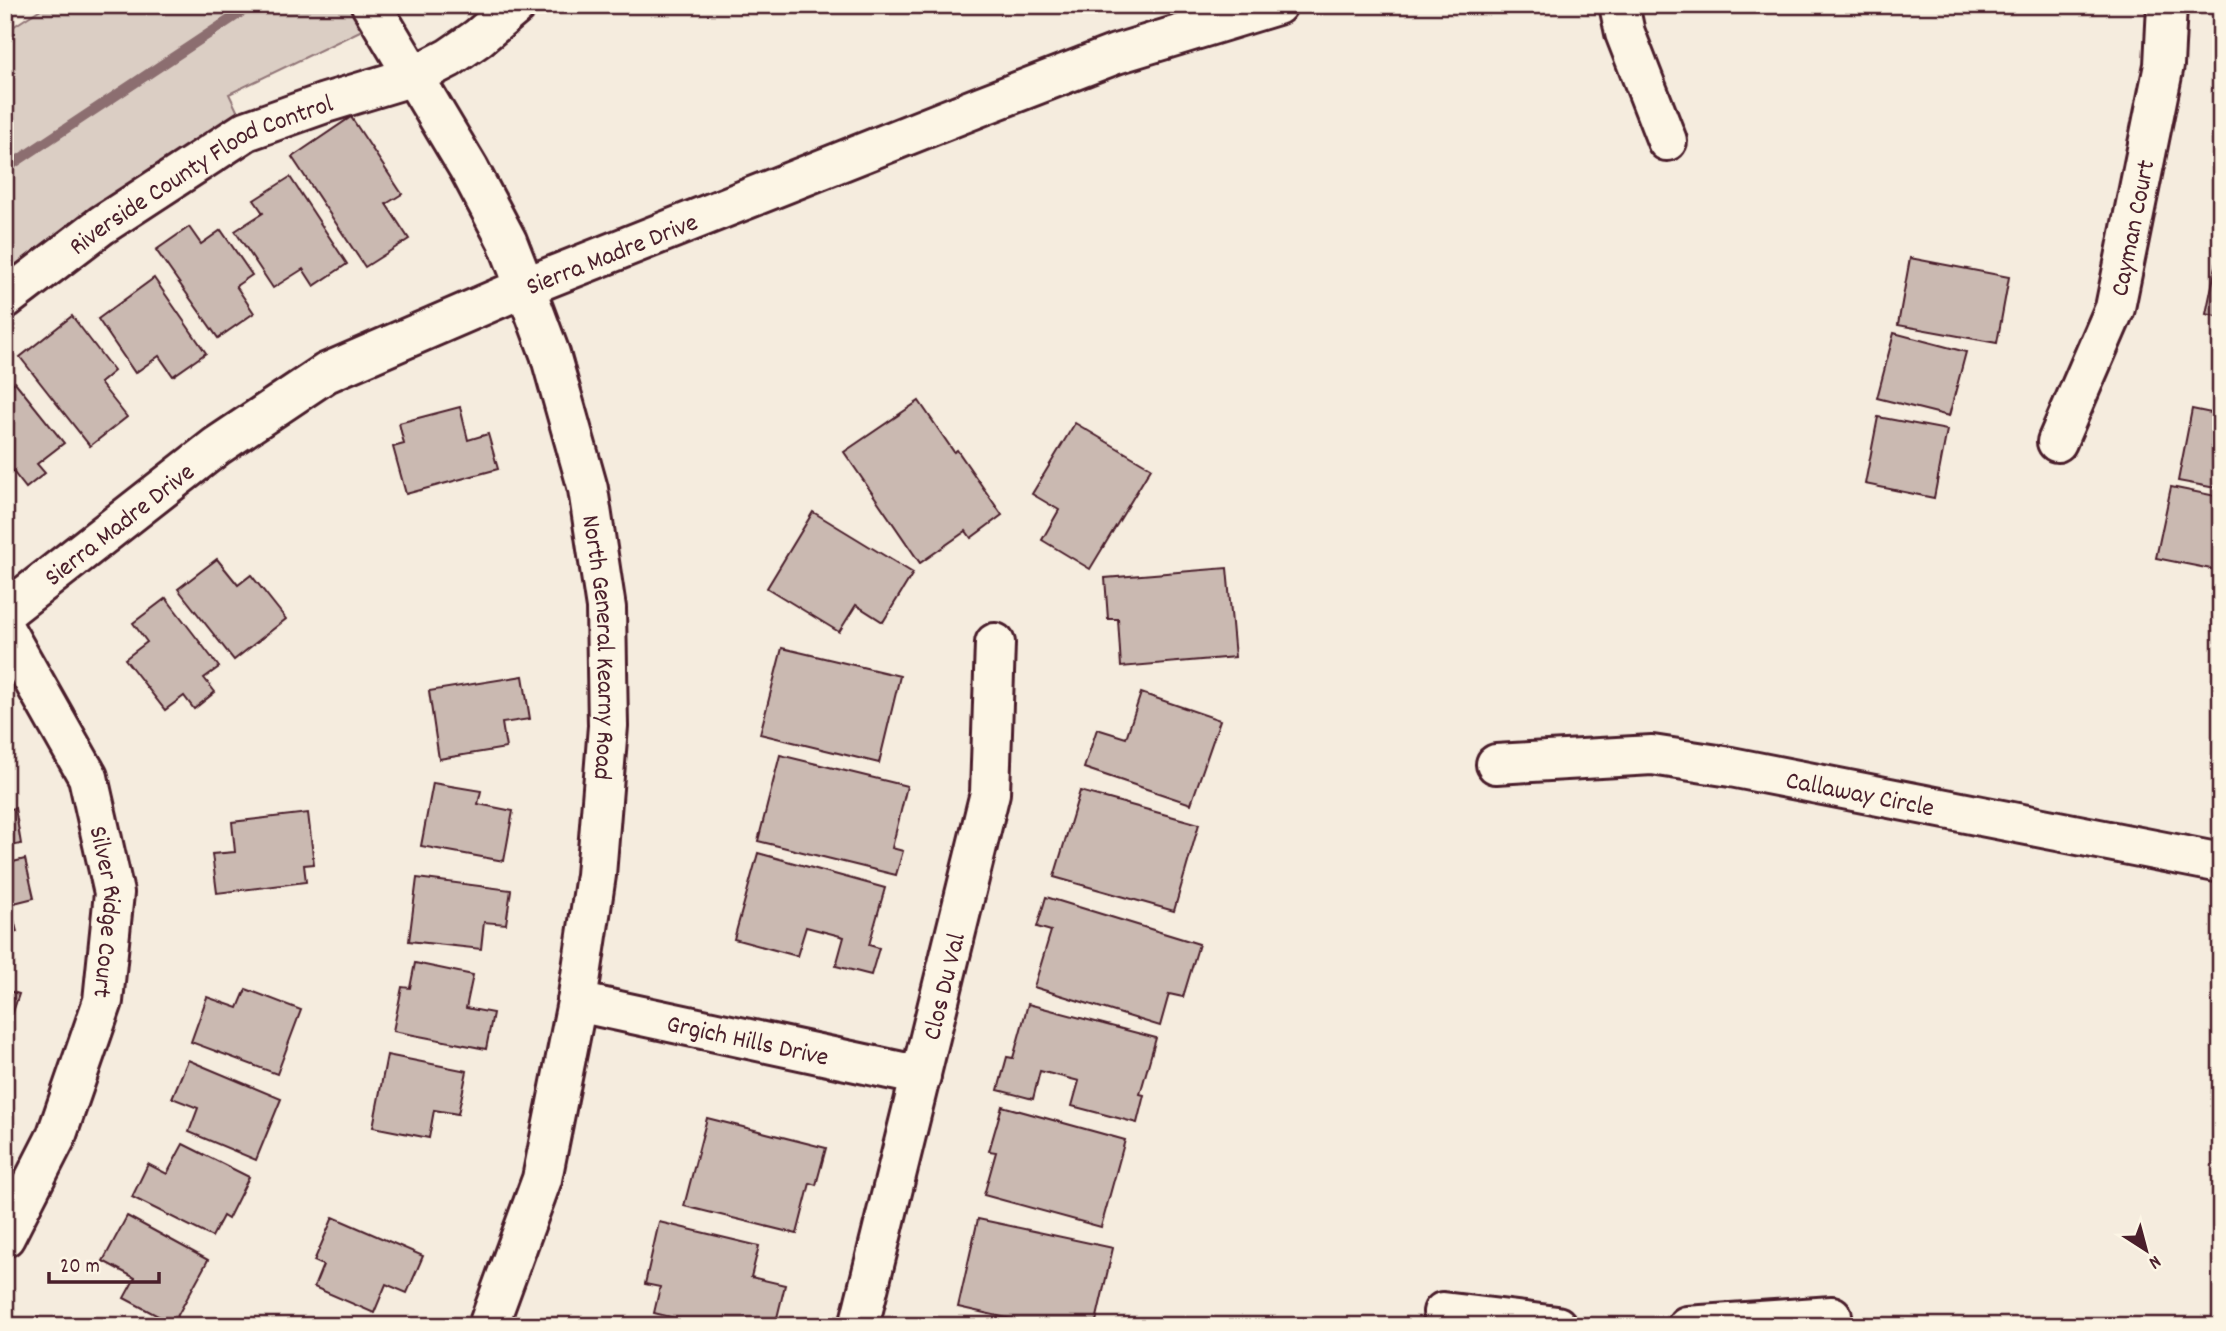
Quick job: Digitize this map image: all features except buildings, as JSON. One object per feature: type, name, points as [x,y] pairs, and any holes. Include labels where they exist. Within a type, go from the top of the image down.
[{"type":"street","name":"North General Kearny Road","points":[[371,5],[469,169],[507,241],[525,287],[550,354],[588,489],[606,608],[608,726],[596,875],[577,1002],[542,1179],[488,1326]]},
{"type":"street","name":"Riverside County Flood Control","points":[[5,299],[102,225],[246,131],[325,103],[409,68],[449,58],[517,5]]},
{"type":"street","name":"Sierra Madre Drive","points":[[5,612],[217,446],[326,373],[525,287],[1116,54],[1277,5]]},
{"type":"street","points":[[1619,5],[1625,33],[1667,141]]},
{"type":"street","name":"Cayman Court","points":[[2057,442],[2115,308],[2164,65],[2167,5]]},
{"type":"street","name":"Silver Ridge Court","points":[[5,630],[88,777],[114,894],[103,1001],[57,1137],[5,1237]]},
{"type":"street","name":"Clos Du Val","points":[[859,1326],[990,793],[995,643]]},
{"type":"street","name":"Callaway Circle","points":[[1496,764],[1652,755],[1731,767],[2221,863]]},
{"type":"street","name":"Grgich Hills Drive","points":[[577,1002],[921,1076]]},
{"type":"street","points":[[1443,1312],[1557,1326]]},
{"type":"street","points":[[1687,1326],[1832,1316],[1832,1326]]},
{"type":"shaded area","points":[[47,5],[414,5],[229,94],[240,117],[5,280],[5,32]]},
{"type":"waterway","points":[[5,169],[252,5]]}]
